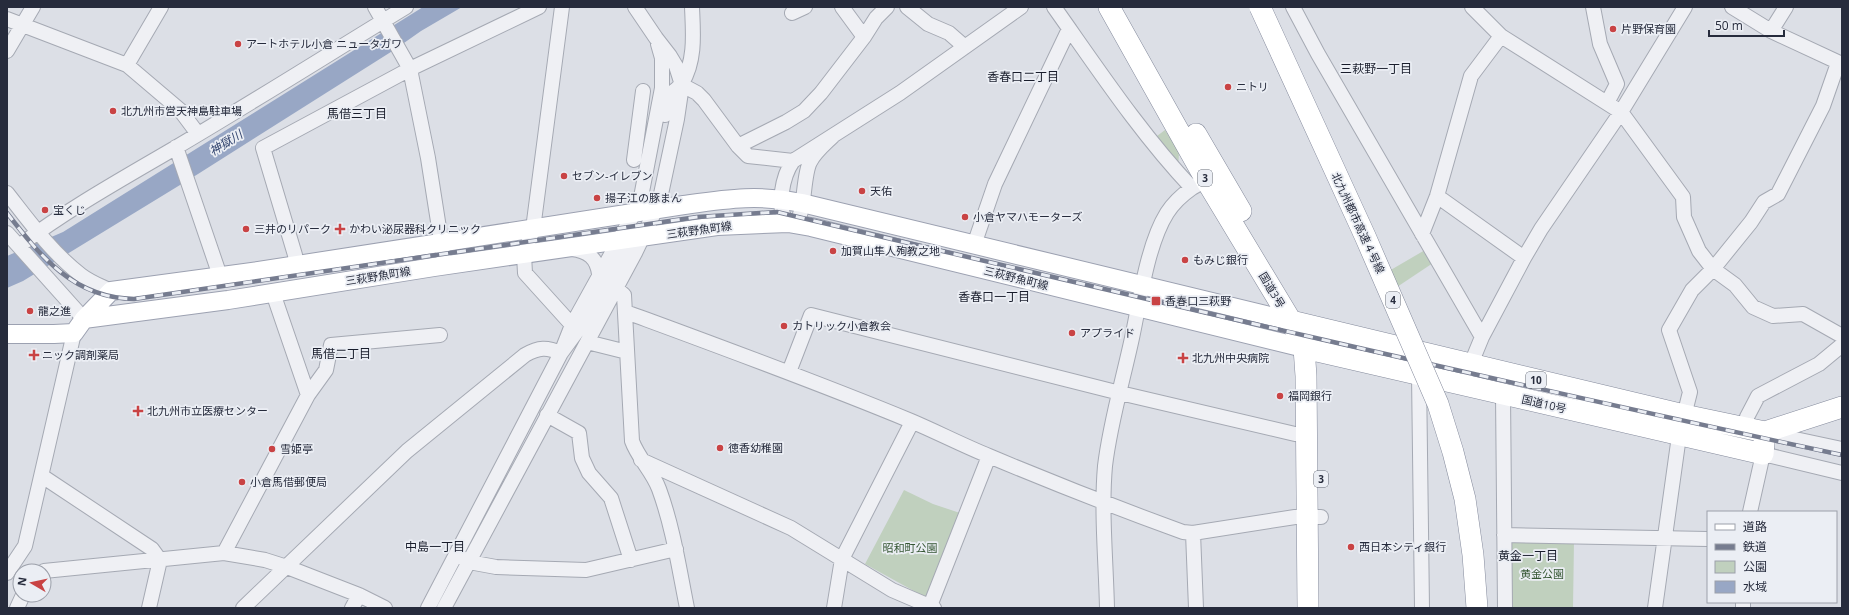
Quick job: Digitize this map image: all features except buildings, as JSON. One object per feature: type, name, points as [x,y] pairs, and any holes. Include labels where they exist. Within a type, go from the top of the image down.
[{"type":"highway","name":"国道3号","points":[[1109,7],[1199,184],[1299,323]]},
{"type":"highway","name":"国道3号","points":[[1123,7],[1299,323],[1320,376],[1314,517],[1308,608]]},
{"type":"highway","name":"北九州都市高速４号線","points":[[1260,7],[1365,236],[1438,404],[1453,452],[1464,499],[1473,555],[1478,608]]},
{"type":"highway","name":"北九州都市高速４号線","points":[[1275,7],[1417,323],[1450,405],[1466,452],[1482,523],[1489,608]]},
{"type":"highway","name":"国道10号","points":[[1299,323],[1684,415],[1755,430]]},
{"type":"highway","name":"国道3号","points":[[1309,349],[1307,435],[1322,608]]},
{"type":"highway","name":"国道10号","points":[[1309,349],[1679,436],[1763,454]]},
{"type":"highway","points":[[1763,454],[1755,430],[1842,407]]},
{"type":"main road","name":"三萩野魚町線","points":[[111,291],[296,265],[684,205],[748,197],[782,199],[802,203],[1299,323]]},
{"type":"main road","name":"三萩野魚町線","points":[[7,334],[54,334],[79,326],[273,293],[717,226],[788,223],[811,227],[1309,349]]},
{"type":"main road","points":[[79,326],[111,291]]},
{"type":"street","points":[[7,51],[33,7]]},
{"type":"street","points":[[127,64],[161,7]]},
{"type":"street","points":[[375,7],[384,20],[410,69],[445,266]]},
{"type":"street","points":[[19,246],[38,232],[129,174],[198,134],[406,7]]},
{"type":"street","points":[[296,265],[295,255],[263,148],[410,69],[539,7]]},
{"type":"street","points":[[562,7],[534,229],[524,255],[525,273],[572,325]]},
{"type":"street","points":[[635,7],[676,66],[686,95],[687,111],[671,193],[673,200],[684,205]]},
{"type":"street","points":[[561,353],[586,319],[646,211],[652,195],[666,136],[680,104],[682,85],[691,61],[693,34],[692,7]]},
{"type":"street","points":[[842,7],[864,37]]},
{"type":"street","points":[[738,146],[786,122],[804,111],[821,93],[864,37],[876,18],[886,7]]},
{"type":"street","points":[[907,7],[928,24],[949,33],[965,47]]},
{"type":"street","points":[[725,199],[745,190],[776,188],[793,161],[900,93],[1021,7]]},
{"type":"street","points":[[1054,7],[1108,86],[1178,172],[1199,184],[1176,200],[1167,213],[1148,261],[1144,286],[1111,426],[1105,466],[1104,504],[1107,608]]},
{"type":"street","points":[[1294,7],[1318,54],[1482,337]]},
{"type":"street","points":[[1472,7],[1501,36],[1621,112],[1683,197],[1684,217],[1699,251],[1713,269],[1735,285],[1754,307],[1773,316],[1803,314],[1842,336]]},
{"type":"street","points":[[1593,7],[1600,44],[1617,84],[1607,103]]},
{"type":"street","points":[[1464,386],[1469,364],[1524,258],[1541,229],[1621,112],[1685,7]]},
{"type":"street","points":[[1655,608],[1679,436],[1690,392],[1669,330],[1692,290],[1713,269],[1764,202],[1778,194],[1823,106],[1840,64],[1771,31],[1732,7]]},
{"type":"street","points":[[1771,31],[1786,7]]},
{"type":"street","points":[[7,19],[127,64],[180,110],[198,134]]},
{"type":"street","points":[[974,245],[995,184],[1069,29]]},
{"type":"street","points":[[1422,234],[1436,196],[1471,76],[1501,36]]},
{"type":"street","points":[[444,608],[546,415],[616,288],[631,239],[646,211],[643,188],[662,88],[662,58],[656,38]]},
{"type":"street","points":[[682,85],[697,93],[704,100],[738,146],[748,156],[793,161]]},
{"type":"street","points":[[643,188],[655,164],[668,101],[674,91],[682,85]]},
{"type":"street","points":[[643,91],[635,155],[651,151]]},
{"type":"street","points":[[784,177],[782,199],[783,215],[788,223],[798,219],[806,175],[810,162],[814,155],[833,136]]},
{"type":"street","points":[[176,147],[220,276]]},
{"type":"street","points":[[7,193],[38,232],[82,276],[111,291]]},
{"type":"street","points":[[1436,196],[1524,258]]},
{"type":"street","points":[[7,233],[19,246],[79,326],[25,546],[7,574]]},
{"type":"street","points":[[428,608],[561,353],[572,325],[599,274],[631,239]]},
{"type":"street","points":[[569,248],[589,254],[596,261],[599,274]]},
{"type":"street","points":[[616,288],[624,295],[626,312],[632,441],[641,460],[659,488],[676,550],[687,608]]},
{"type":"street","points":[[273,293],[308,395]]},
{"type":"street","points":[[626,312],[789,372],[912,422],[989,456],[1087,494],[1104,504],[1183,532],[1193,533],[1295,517],[1314,517]]},
{"type":"street","points":[[789,372],[811,315],[1120,393],[1295,434],[1307,435]]},
{"type":"street","points":[[224,553],[308,395],[326,370],[331,345],[440,335]]},
{"type":"street","points":[[587,342],[627,352]]},
{"type":"street","points":[[1842,345],[1819,364],[1758,396],[1747,417],[1755,430],[1842,449]]},
{"type":"street","points":[[243,608],[407,452],[525,355],[533,350],[545,347],[561,353]]},
{"type":"street","points":[[1419,375],[1422,608]]},
{"type":"street","points":[[1503,395],[1505,608]]},
{"type":"street","points":[[546,415],[579,433],[582,458],[589,473],[611,498],[631,560]]},
{"type":"street","points":[[834,608],[842,559],[912,422]]},
{"type":"street","points":[[1750,511],[1763,454],[1842,473]]},
{"type":"street","points":[[641,460],[791,528],[892,590],[932,607],[989,456]]},
{"type":"street","points":[[42,476],[152,549],[160,560],[149,608]]},
{"type":"street","points":[[1193,533],[1196,608]]},
{"type":"street","points":[[1504,535],[1707,539]]},
{"type":"street","points":[[456,555],[469,562],[496,567],[586,570],[676,550]]},
{"type":"street","points":[[52,570],[224,553],[265,560],[287,567],[359,595],[385,608]]},
{"type":"street","points":[[352,608],[359,595]]},
{"type":"green space","points":[[1165,130],[1179,152],[1178,170],[1153,139]]},
{"type":"green space","points":[[1425,250],[1433,263],[1385,295],[1377,278]]},
{"type":"green space","name":"昭和町公園","points":[[904,490],[933,504],[960,513],[927,596],[923,596],[865,564]]},
{"type":"green space","name":"黄金公園","points":[[1510,538],[1574,541],[1573,608],[1510,608]]},
{"type":"water","name":"神獄川","points":[[423,7],[462,7],[421,31],[394,50],[198,174],[23,281],[7,288],[7,256],[63,232]]},
{"type":"railway","points":[[7,213],[46,259],[76,283],[113,297],[134,299],[697,217],[777,212],[1442,367],[1842,455]]},
{"type":"place","name":"片野保育園","points":[[1613,29]]},
{"type":"place","name":"アートホテル小倉 ニュータガワ","points":[[238,44]]},
{"type":"place","name":"ニトリ","points":[[1228,87]]},
{"type":"place","name":"北九州市営天神島駐車場","points":[[113,111]]},
{"type":"place","name":"セブン-イレブン","points":[[564,176]]},
{"type":"place","name":"天佑","points":[[862,191]]},
{"type":"place","name":"揚子江の豚まん","points":[[597,198]]},
{"type":"place","name":"宝くじ","points":[[45,210]]},
{"type":"place","name":"小倉ヤマハモーターズ","points":[[965,217]]},
{"type":"place","name":"三井のリパーク","points":[[246,229]]},
{"type":"place","name":"かわい泌尿器科クリニック","points":[[340,229]]},
{"type":"place","name":"加賀山隼人殉教之地","points":[[833,251]]},
{"type":"place","name":"もみじ銀行","points":[[1185,260]]},
{"type":"place","name":"香春口三萩野","points":[[1156,301]]},
{"type":"place","name":"龍之進","points":[[30,311]]},
{"type":"place","name":"カトリック小倉教会","points":[[784,326]]},
{"type":"place","name":"アプライド","points":[[1072,333]]},
{"type":"place","name":"ニック調剤薬局","points":[[34,355]]},
{"type":"place","name":"北九州中央病院","points":[[1183,358]]},
{"type":"place","name":"福岡銀行","points":[[1280,396]]},
{"type":"place","name":"北九州市立医療センター","points":[[138,411]]},
{"type":"place","name":"徳香幼稚園","points":[[720,448]]},
{"type":"place","name":"雪姫亭","points":[[272,449]]},
{"type":"place","name":"小倉馬借郵便局","points":[[242,482]]},
{"type":"place","name":"西日本シティ銀行","points":[[1351,547]]},
{"type":"district","name":"三萩野一丁目","points":[[1376,69]]},
{"type":"district","name":"香春口二丁目","points":[[1023,77]]},
{"type":"district","name":"馬借三丁目","points":[[357,114]]},
{"type":"district","name":"香春口一丁目","points":[[994,297]]},
{"type":"district","name":"馬借二丁目","points":[[341,354]]},
{"type":"district","name":"中島一丁目","points":[[435,547]]},
{"type":"district","name":"黄金一丁目","points":[[1528,556]]}]
